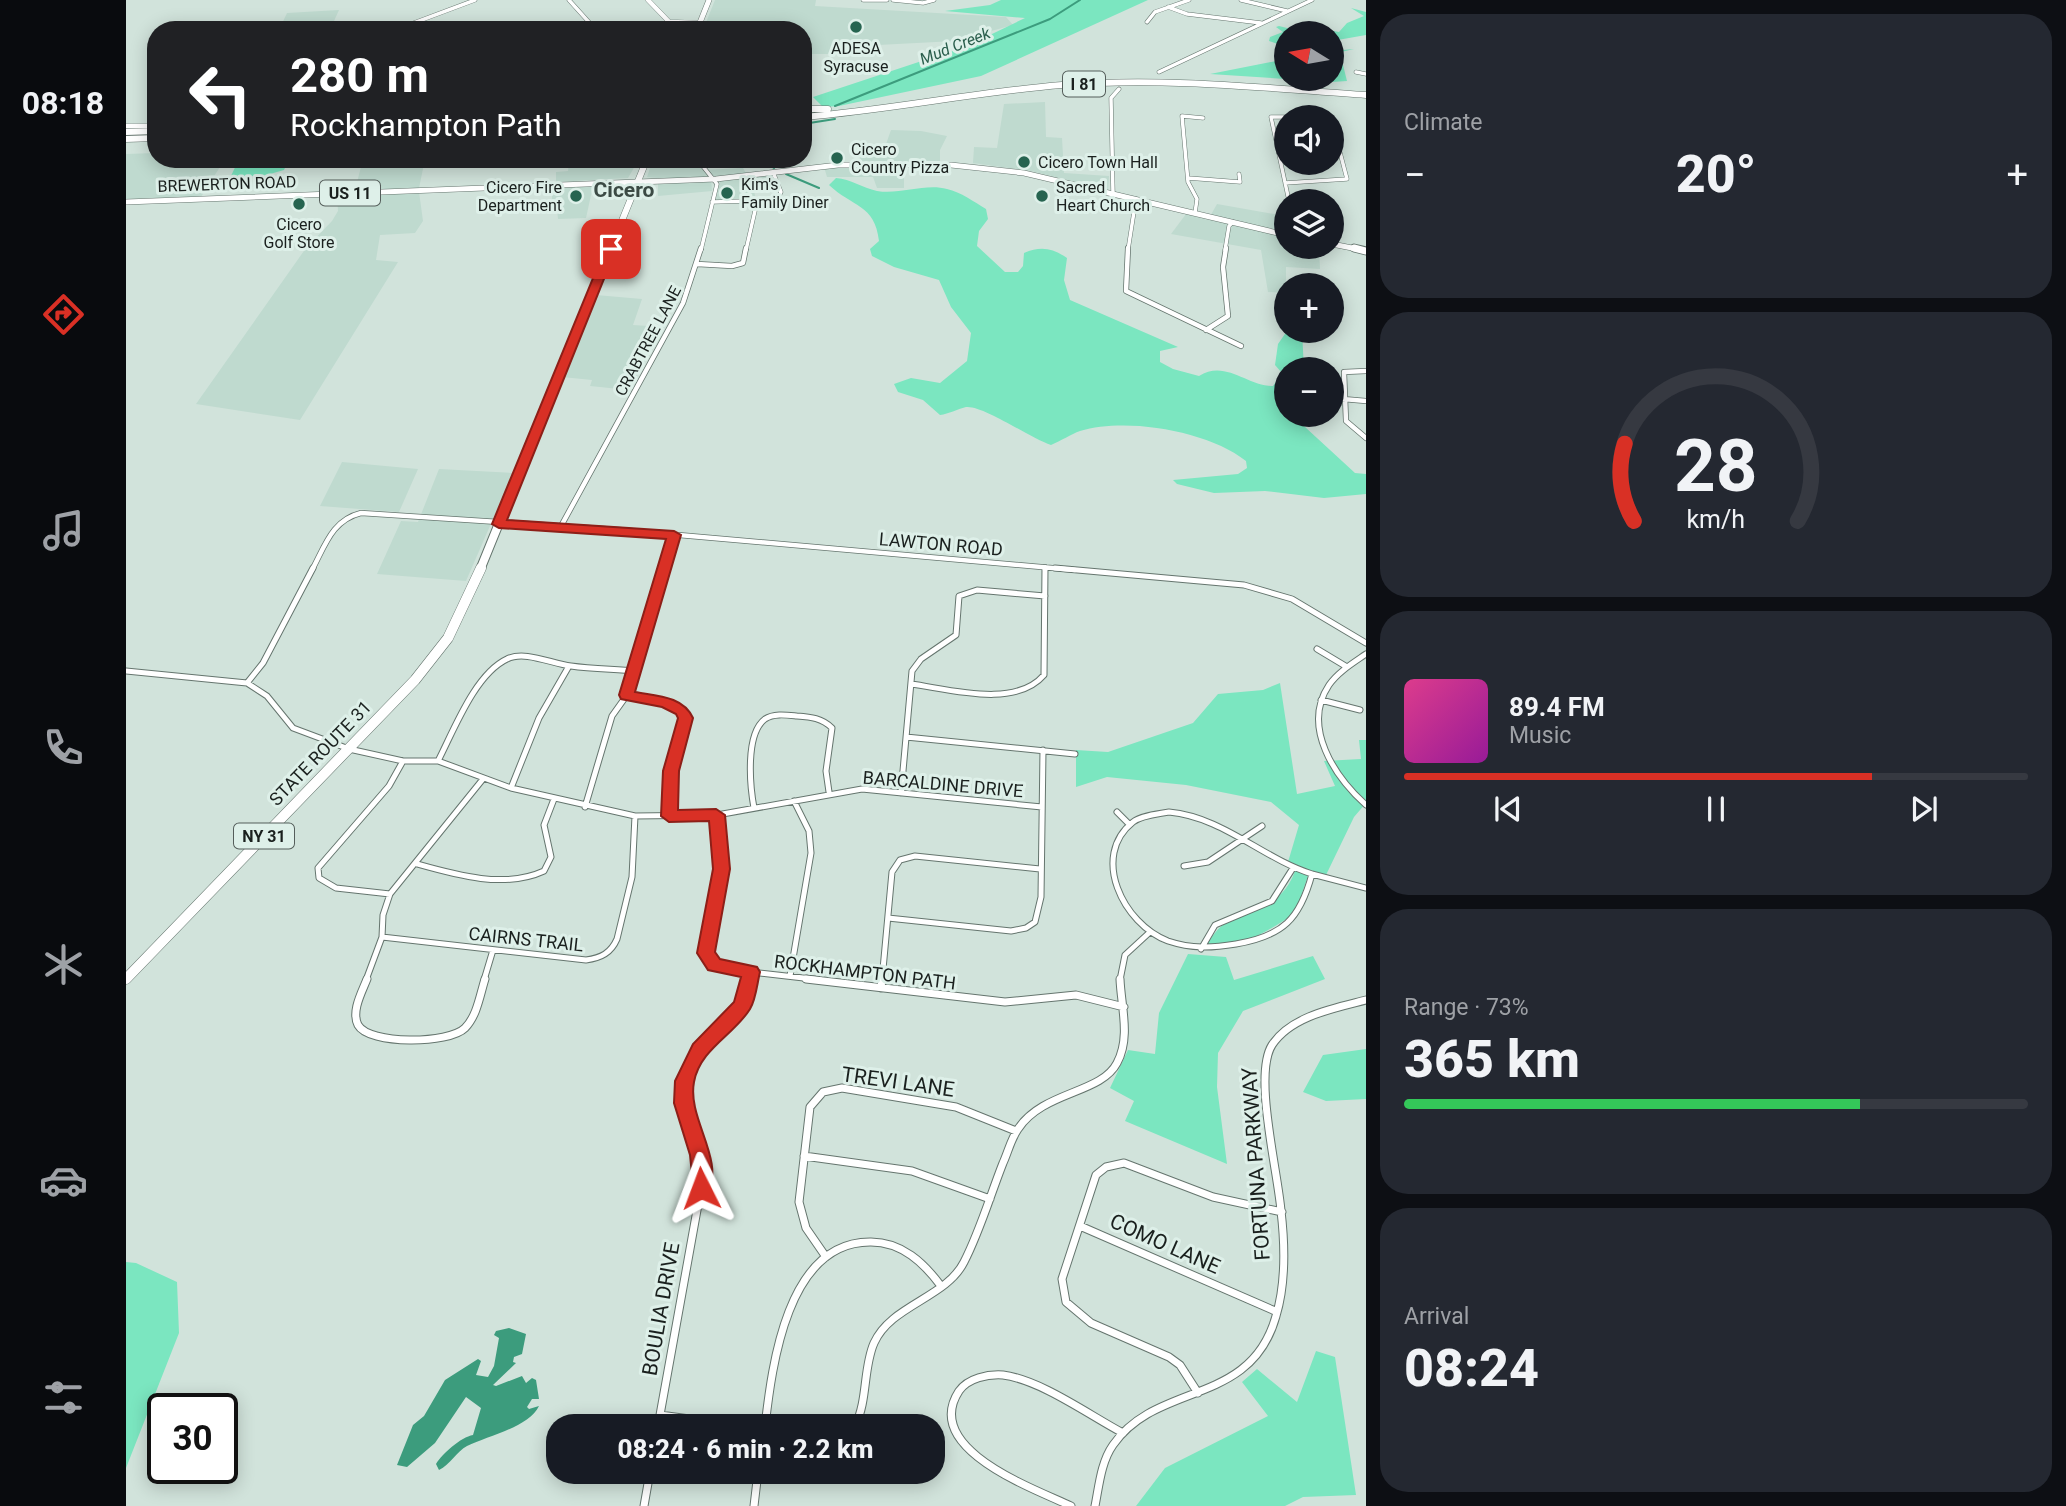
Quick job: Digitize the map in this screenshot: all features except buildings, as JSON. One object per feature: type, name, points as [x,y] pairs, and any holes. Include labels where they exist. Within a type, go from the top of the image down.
[{"type":"highway","name":"I 81","points":[[812,113],[1012,85],[1103,78],[1198,80],[1366,93]]},
{"type":"highway","name":"I 81","points":[[812,114],[830,115],[1031,88],[1114,83],[1194,84],[1366,93]]},
{"type":"highway","points":[[126,132],[147,131]]},
{"type":"highway","points":[[126,139],[147,138]]},
{"type":"highway","name":"NY 31","points":[[499,524],[643,168]]},
{"type":"highway","name":"STATE ROUTE 31","points":[[126,979],[415,680],[448,638],[462,614],[499,524]]},
{"type":"main road","points":[[701,21],[709,0]]},
{"type":"main road","name":"BREWERTON ROAD","points":[[812,167],[838,164],[959,165],[1008,170],[1274,232]]},
{"type":"main road","name":"BREWERTON ROAD","points":[[126,202],[716,179],[806,168]]},
{"type":"main road","points":[[1344,246],[1366,251]]},
{"type":"street","points":[[418,21],[475,0]]},
{"type":"street","points":[[569,0],[588,21]]},
{"type":"street","points":[[648,0],[669,21]]},
{"type":"street","points":[[863,0],[887,0]]},
{"type":"street","points":[[893,0],[923,3],[934,0]]},
{"type":"street","points":[[1147,22],[1150,15],[1189,0]]},
{"type":"street","points":[[1241,0],[1287,11]]},
{"type":"street","points":[[1159,72],[1312,0]]},
{"type":"street","points":[[1168,7],[1187,15],[1262,23]]},
{"type":"street","points":[[1356,72],[1366,74]]},
{"type":"street","points":[[1113,194],[1111,98],[1119,89]]},
{"type":"street","points":[[1195,214],[1197,199],[1188,178],[1182,116],[1203,118]]},
{"type":"street","points":[[1274,116],[1271,117],[1274,131]]},
{"type":"street","points":[[126,126],[147,125]]},
{"type":"street","points":[[706,168],[716,179]]},
{"type":"street","points":[[1285,183],[1342,181],[1346,177],[1344,169]]},
{"type":"street","points":[[712,202],[774,201],[781,197],[773,172]]},
{"type":"street","points":[[1188,178],[1240,182],[1239,174]]},
{"type":"street","points":[[1283,175],[1286,189]]},
{"type":"street","name":"CRABTREE LANE","points":[[561,528],[683,303],[697,264],[716,179]]},
{"type":"street","points":[[1136,200],[1128,241],[1126,291],[1241,346]]},
{"type":"street","points":[[697,264],[732,266],[743,263],[757,202]]},
{"type":"street","points":[[1206,330],[1228,316],[1223,267],[1229,226],[1233,222]]},
{"type":"street","points":[[1344,372],[1366,371]]},
{"type":"street","points":[[1344,399],[1366,401]]},
{"type":"street","points":[[1344,406],[1346,421],[1366,438]]},
{"type":"street","name":"LAWTON ROAD","points":[[247,683],[263,663],[340,520],[353,514],[674,535],[1264,588],[1292,599],[1366,643]]},
{"type":"street","points":[[585,807],[612,716],[626,695],[636,671],[674,535]]},
{"type":"street","points":[[911,684],[1008,693],[1032,689],[1044,675],[1045,567]]},
{"type":"street","points":[[901,793],[912,671],[920,659],[956,634],[960,617],[957,601],[963,592],[977,590],[1045,596]]},
{"type":"street","points":[[1317,649],[1347,667]]},
{"type":"street","points":[[1366,654],[1330,683],[1321,700],[1321,723],[1330,762],[1340,778],[1366,805]]},
{"type":"street","points":[[438,761],[467,704],[495,665],[508,658],[520,656],[569,666],[636,671]]},
{"type":"street","points":[[511,788],[539,718],[569,666]]},
{"type":"street","points":[[126,671],[247,683]]},
{"type":"street","name":"BARCALDINE DRIVE","points":[[247,683],[267,696],[293,727],[349,749],[403,761],[438,761],[511,788],[585,807],[635,816],[716,815],[829,792],[862,789],[1042,807]]},
{"type":"street","points":[[626,695],[678,706],[685,718],[671,771],[669,816]]},
{"type":"street","points":[[1321,700],[1360,710]]},
{"type":"street","points":[[754,808],[748,774],[758,729],[761,722],[771,716],[816,718],[832,728],[826,771],[829,792]]},
{"type":"street","points":[[906,737],[1075,754]]},
{"type":"street","points":[[888,918],[1011,931],[1027,930],[1038,920],[1043,750]]},
{"type":"street","points":[[390,894],[327,885],[319,878],[318,868],[389,786],[403,761]]},
{"type":"street","points":[[483,779],[417,864],[390,894],[383,915],[382,937],[355,1012],[358,1026],[365,1032],[379,1035],[426,1040],[455,1035],[471,1020],[493,950]]},
{"type":"street","points":[[417,864],[438,871],[520,881],[535,878],[547,871],[551,862],[543,825],[555,799]]},
{"type":"street","points":[[790,976],[811,853],[809,831],[794,801]]},
{"type":"street","points":[[1117,812],[1129,824]]},
{"type":"street","points":[[1312,874],[1300,914],[1283,928],[1230,948],[1201,949],[1175,944],[1150,932],[1128,914],[1114,885],[1113,850],[1118,835],[1129,824],[1157,814],[1185,814],[1211,821],[1293,868],[1366,888]]},
{"type":"street","name":"ROCKHAMPTON PATH","points":[[716,815],[722,869],[706,953],[715,965],[751,972],[1005,1002],[1076,995],[1124,1007]]},
{"type":"street","name":"CAIRNS TRAIL","points":[[382,937],[586,960],[601,958],[614,948],[632,877],[635,816]]},
{"type":"street","points":[[1184,866],[1208,862],[1262,826]]},
{"type":"street","points":[[881,988],[892,872],[906,857],[1040,869]]},
{"type":"street","points":[[1201,949],[1215,925],[1272,901],[1293,868]]},
{"type":"street","points":[[861,1414],[874,1343],[900,1312],[941,1286],[963,1265],[1016,1131],[1028,1116],[1046,1103],[1096,1083],[1114,1069],[1123,1049],[1123,959],[1150,932]]},
{"type":"street","name":"BOULIA DRIVE","points":[[660,1414],[701,1188],[699,1155],[684,1103],[684,1081],[700,1049],[742,1005],[751,972]]},
{"type":"street","name":"FORTUNA PARKWAY","points":[[1095,1506],[1105,1462],[1123,1433],[1153,1410],[1240,1375],[1256,1359],[1266,1343],[1275,1311],[1283,1256],[1282,1212],[1263,1076],[1266,1053],[1284,1029],[1366,1000]]},
{"type":"street","name":"TREVI LANE","points":[[826,1257],[801,1214],[799,1194],[810,1107],[815,1098],[831,1088],[956,1107],[1016,1131]]},
{"type":"street","points":[[804,1156],[912,1171],[990,1199]]},
{"type":"street","points":[[1198,1393],[1180,1365],[1169,1357],[1083,1317],[1067,1304],[1062,1292],[1062,1279],[1096,1175],[1114,1164],[1135,1165],[1213,1197],[1282,1212]]},
{"type":"street","name":"COMO LANE","points":[[1080,1226],[1275,1311]]},
{"type":"street","points":[[767,1414],[774,1355],[783,1321],[796,1293],[826,1257],[850,1245],[880,1242],[912,1254],[941,1286]]},
{"type":"street","points":[[1071,1506],[974,1457],[960,1443],[955,1433],[952,1410],[960,1390],[983,1376],[1007,1376],[1123,1433]]},
{"type":"street","points":[[644,1506],[648,1484]]},
{"type":"street","points":[[754,1506],[757,1484]]},
{"type":"shaded area","name":"ADESA Syracuse","points":[[715,0],[816,0],[815,6],[1006,17],[1013,25],[955,41],[878,45],[836,54],[812,54],[812,21],[707,21]]},
{"type":"shaded area","points":[[1001,0],[1148,0],[981,76],[839,106],[823,107],[813,97],[967,46],[1025,18],[945,11],[990,5]]},
{"type":"shaded area","points":[[1351,8],[1366,12],[1366,35],[1344,39],[1344,26],[1364,16]]},
{"type":"shaded area","points":[[339,10],[334,21],[283,21],[287,13]]},
{"type":"shaded area","points":[[1274,61],[1274,78],[1210,74]]},
{"type":"shaded area","points":[[1045,102],[1046,137],[1062,138],[1064,173],[1109,176],[1108,190],[1031,171],[973,163],[974,147],[997,148],[1004,104]]},
{"type":"shaded area","points":[[891,130],[921,131],[947,136],[940,150],[940,162],[861,162],[858,145],[886,144]]},
{"type":"shaded area","points":[[147,153],[147,168],[219,168],[201,197],[126,199],[126,154]]},
{"type":"shaded area","points":[[824,167],[904,167],[904,188],[877,188],[873,177],[827,177]]},
{"type":"shaded area","points":[[235,168],[285,168],[263,176],[231,176]]},
{"type":"shaded area","points":[[361,168],[423,168],[419,188],[355,190]]},
{"type":"shaded area","points":[[568,168],[634,168],[628,178],[556,182],[556,172],[568,171]]},
{"type":"shaded area","points":[[650,168],[743,168],[746,173],[711,178],[712,191],[658,196],[658,178],[647,177]]},
{"type":"shaded area","points":[[771,175],[776,189],[754,191],[756,200],[715,202],[720,181]]},
{"type":"shaded area","points":[[836,178],[877,191],[939,188],[967,197],[986,209],[988,219],[979,231],[977,246],[1005,272],[1018,272],[1023,266],[1024,253],[1051,250],[1067,258],[1064,280],[1070,300],[1178,347],[1160,351],[1160,362],[1173,369],[1199,376],[1218,370],[1263,385],[1274,385],[1274,427],[1305,427],[1355,473],[1366,474],[1366,494],[1324,498],[1265,491],[1214,493],[1177,484],[1173,480],[1238,474],[1247,468],[1246,461],[1211,442],[1166,430],[1120,426],[1080,431],[1051,445],[984,411],[966,407],[940,415],[923,400],[898,392],[894,384],[911,378],[940,383],[967,361],[971,333],[951,307],[939,280],[894,267],[872,256],[870,249],[879,241],[873,220],[861,207],[829,185]]},
{"type":"shaded area","points":[[593,186],[586,218],[558,219],[557,207],[552,201],[552,188]]},
{"type":"shaded area","points":[[419,192],[423,221],[415,233],[380,235],[376,260],[398,262],[300,420],[196,404],[306,248],[332,221],[338,211],[337,197]]},
{"type":"shaded area","points":[[1217,204],[1274,214],[1274,259],[1320,259],[1320,269],[1286,267],[1286,273],[1274,273],[1274,292],[1268,292],[1261,250],[1171,234],[1186,214],[1208,220]]},
{"type":"shaded area","points":[[596,295],[642,299],[633,325],[664,327],[629,390],[590,386],[592,380],[562,377]]},
{"type":"shaded area","points":[[1279,343],[1303,343],[1303,357],[1276,357]]},
{"type":"shaded area","points":[[342,462],[418,469],[399,512],[320,506]]},
{"type":"shaded area","points":[[439,469],[513,473],[466,581],[377,574],[401,521],[418,522]]},
{"type":"shaded area","points":[[1280,683],[1297,794],[1335,786],[1324,761],[1361,759],[1359,740],[1366,740],[1366,803],[1354,817],[1326,875],[1310,870],[1295,914],[1242,942],[1219,946],[1207,944],[1223,925],[1269,903],[1285,889],[1297,865],[1288,862],[1299,825],[1271,802],[1186,785],[1107,777],[1076,787],[1076,750],[1108,752],[1193,723],[1218,694],[1263,690]]},
{"type":"shaded area","points":[[1188,954],[1226,957],[1234,980],[1313,956],[1325,979],[1243,1011],[1218,1053],[1217,1087],[1227,1164],[1125,1121],[1134,1101],[1110,1088],[1128,1050],[1155,1054],[1159,1013]]},
{"type":"shaded area","points":[[1366,1049],[1366,1099],[1326,1101],[1303,1092],[1323,1055]]},
{"type":"shaded area","points":[[126,1262],[136,1263],[177,1282],[179,1333],[155,1393],[147,1393],[147,1415],[126,1468]]},
{"type":"shaded area","points":[[509,1328],[526,1334],[522,1354],[514,1357],[513,1362],[516,1363],[493,1385],[522,1376],[526,1383],[532,1378],[536,1380],[539,1399],[532,1399],[527,1407],[529,1409],[539,1406],[534,1413],[507,1430],[467,1446],[439,1470],[436,1464],[443,1456],[458,1442],[473,1435],[481,1408],[466,1397],[435,1443],[407,1467],[397,1465],[413,1425],[424,1416],[445,1380],[478,1359],[481,1361],[476,1375],[488,1377],[494,1366],[499,1338],[494,1335],[496,1331]]},
{"type":"shaded area","points":[[1316,1351],[1335,1357],[1356,1495],[1303,1497],[1285,1506],[1136,1506],[1165,1468],[1268,1416],[1242,1382],[1257,1369],[1297,1402]]},
{"type":"waterway","name":"Mud Creek","points":[[835,106],[1050,19],[1080,0]]},
{"type":"waterway","name":"Mud Creek","points":[[812,123],[835,119]]},
{"type":"waterway","name":"Mud Creek","points":[[786,174],[819,188]]},
{"type":"place","name":"ADESA Syracuse","points":[[856,27]]},
{"type":"place","name":"Cicero Country Pizza","points":[[837,158]]},
{"type":"place","name":"Cicero Town Hall","points":[[1024,162]]},
{"type":"place","name":"Kim's Family Diner","points":[[727,193]]},
{"type":"place","name":"Cicero Fire Department","points":[[576,196]]},
{"type":"place","name":"Sacred Heart Church","points":[[1042,196]]},
{"type":"place","name":"Cicero Golf Store","points":[[299,204]]},
{"type":"district","name":"Cicero","points":[[624,190]]},
{"type":"route","points":[[611,249],[499,524],[674,535],[636,671],[626,695],[678,706],[682,710],[685,718],[671,771],[669,816],[716,815],[722,869],[706,953],[709,960],[724,969],[751,972],[742,1005],[695,1055],[684,1081],[684,1103],[699,1155],[701,1188]]}]
